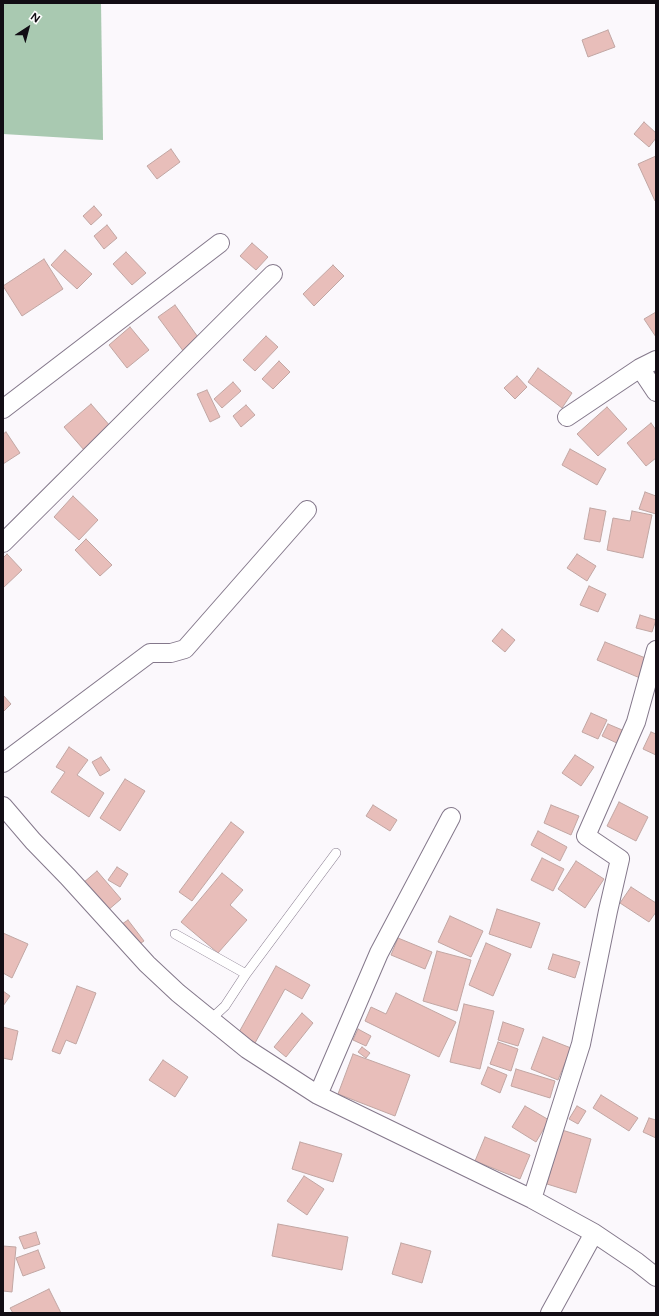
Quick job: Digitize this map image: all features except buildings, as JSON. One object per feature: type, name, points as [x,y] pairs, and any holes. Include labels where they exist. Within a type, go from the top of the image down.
[{"type":"street","points":[[3,409],[220,243]]},
{"type":"street","points":[[3,543],[273,274]]},
{"type":"street","points":[[567,417],[640,368],[656,360]]},
{"type":"street","points":[[640,368],[656,392]]},
{"type":"street","points":[[3,763],[150,653],[171,653],[185,649],[307,510]]},
{"type":"street","points":[[532,1199],[581,1044],[620,859],[586,836],[636,722],[656,650]]},
{"type":"street","points":[[3,806],[33,841],[147,964],[178,993],[212,1019],[247,1049],[318,1095],[532,1199],[594,1233],[637,1262],[656,1277]]},
{"type":"street","points":[[318,1095],[379,953],[451,817]]},
{"type":"street","points":[[550,1313],[594,1233]]},
{"type":"lane","points":[[212,1019],[225,1006],[246,974],[336,853]]},
{"type":"lane","points":[[176,934],[246,974]]},
{"type":"green space","points":[[3,3],[101,3],[103,140],[3,134]]}]
